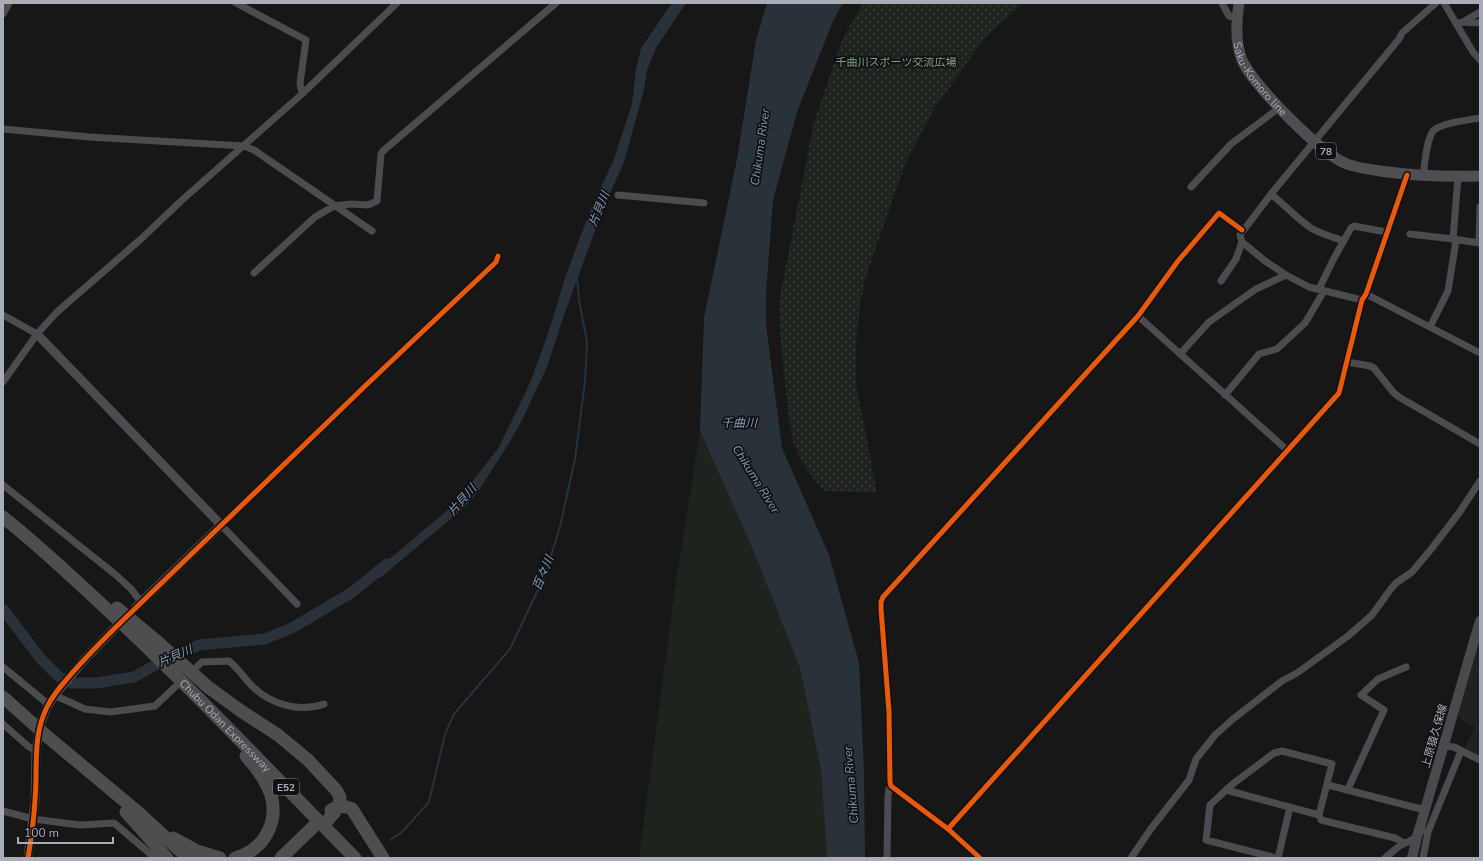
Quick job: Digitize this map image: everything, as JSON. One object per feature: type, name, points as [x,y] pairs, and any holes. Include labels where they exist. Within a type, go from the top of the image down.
[{"type":"highway","name":"Chubu Odan Expressway","points":[[3,517],[39,546],[116,623],[150,647],[355,858]]},
{"type":"highway","points":[[39,546],[81,578],[150,647]]},
{"type":"highway","points":[[181,680],[224,699],[278,735],[298,750],[317,769],[338,794],[340,800],[334,813],[281,858]]},
{"type":"highway","points":[[181,680],[242,750],[257,770],[270,794],[273,813],[272,822],[268,832],[263,841],[257,847],[248,853],[235,858]]},
{"type":"highway","points":[[3,697],[136,816],[178,858]]},
{"type":"highway","points":[[338,807],[344,806],[352,809],[384,858]]},
{"type":"highway","points":[[136,816],[167,858]]},
{"type":"highway","points":[[136,816],[188,858]]},
{"type":"highway","points":[[136,816],[187,846],[205,854],[220,858]]},
{"type":"highway","points":[[290,858],[321,824]]},
{"type":"main road","name":"Saku-Komoro line","points":[[1239,3],[1237,18],[1237,41],[1243,61],[1257,84],[1279,108],[1314,141],[1336,158],[1347,164],[1407,175],[1458,177],[1480,176]]},
{"type":"main road","name":"上原猿久保線","points":[[1412,858],[1422,833],[1425,810],[1480,621]]},
{"type":"street","points":[[3,14],[9,3]]},
{"type":"street","points":[[236,3],[306,40],[300,83],[302,94]]},
{"type":"street","points":[[3,382],[37,334],[71,298],[302,94],[397,3]]},
{"type":"street","points":[[254,272],[315,217],[334,206],[350,204],[368,205],[377,201],[381,154],[383,151],[556,3]]},
{"type":"street","points":[[1222,3],[1226,14],[1237,18]]},
{"type":"street","points":[[1436,3],[1402,33],[1400,39],[1314,141],[1242,230],[1240,235],[1242,242],[1265,261],[1286,275],[1321,290],[1364,297],[1430,327],[1480,353]]},
{"type":"street","points":[[1444,3],[1459,23],[1473,52],[1480,60]]},
{"type":"street","points":[[1459,23],[1480,12]]},
{"type":"street","points":[[1459,23],[1480,23]]},
{"type":"street","points":[[1191,187],[1231,144],[1279,108]]},
{"type":"street","points":[[1423,176],[1428,144],[1433,131],[1442,125],[1480,118]]},
{"type":"street","points":[[3,129],[82,136],[244,146],[254,150],[372,231]]},
{"type":"street","points":[[948,829],[1339,393],[1364,297],[1407,175]]},
{"type":"street","points":[[1430,327],[1448,291],[1455,239],[1458,177]]},
{"type":"street","points":[[1271,194],[1294,216],[1311,228],[1343,241]]},
{"type":"street","points":[[618,195],[704,203]]},
{"type":"street","points":[[1410,234],[1455,239],[1480,244],[1480,208]]},
{"type":"street","points":[[887,858],[888,796],[891,786],[889,712],[881,609],[883,597],[1138,316],[1178,261],[1219,213],[1242,230]]},
{"type":"street","points":[[1225,394],[1259,354],[1277,349],[1305,323],[1321,290],[1332,260],[1351,228],[1354,226],[1386,232]]},
{"type":"street","points":[[1221,281],[1236,259],[1242,242]]},
{"type":"street","points":[[3,485],[116,575],[131,589],[138,605],[358,392],[496,262],[498,256]]},
{"type":"street","points":[[1180,354],[1209,322],[1252,292],[1286,275]]},
{"type":"street","points":[[3,315],[37,334],[297,604]]},
{"type":"street","points":[[1138,316],[1288,451]]},
{"type":"street","points":[[1347,362],[1374,368],[1393,392],[1399,397],[1480,444]]},
{"type":"street","points":[[1131,858],[1150,830],[1189,780],[1196,758],[1215,735],[1282,681],[1297,673],[1348,636],[1372,615],[1396,583],[1412,572],[1432,548],[1459,513],[1480,481]]},
{"type":"street","points":[[28,858],[35,801],[36,750],[41,722],[48,704],[56,693],[116,623]]},
{"type":"street","points":[[56,693],[85,709],[110,712],[155,706],[181,680],[202,662],[229,661],[261,693],[278,702],[296,707],[324,704]]},
{"type":"street","points":[[3,667],[48,704]]},
{"type":"street","points":[[1348,790],[1384,710],[1361,695],[1378,679],[1406,667]]},
{"type":"street","points":[[3,724],[29,747],[36,750]]},
{"type":"street","points":[[1443,746],[1454,747],[1480,760]]},
{"type":"street","points":[[1423,858],[1422,833],[1461,751]]},
{"type":"street","points":[[1290,807],[1277,858],[1257,856],[1206,840],[1210,805],[1234,783],[1274,753],[1278,752],[1332,764],[1319,815],[1321,820],[1395,838],[1404,843]]},
{"type":"street","points":[[1328,784],[1425,810]]},
{"type":"street","points":[[891,786],[948,829],[980,858]]},
{"type":"street","points":[[1226,790],[1319,815]]},
{"type":"street","points":[[3,811],[33,819],[80,825],[115,824],[155,858]]},
{"type":"street","points":[[1385,858],[1404,843],[1422,833]]},
{"type":"shaded area","points":[[1480,640],[1480,758],[1465,748],[1475,727],[1464,722],[1458,715]]},
{"type":"green space","name":"千曲川スポーツ交流広場","points":[[863,3],[1023,3],[984,39],[934,109],[906,162],[867,273],[860,303],[856,346],[856,383],[877,493],[824,491],[805,468],[794,445],[788,414],[780,333],[779,302],[814,122],[843,38]]},
{"type":"green space","points":[[700,431],[754,552],[800,668],[821,770],[827,858],[639,858],[676,581]]},
{"type":"water","points":[[672,3],[686,3],[656,48],[647,70],[644,90],[624,162],[603,209],[563,318],[547,367],[522,420],[479,490],[465,507],[380,578],[374,572],[456,503],[499,447],[530,383],[549,331],[566,275],[590,211],[614,159],[632,104],[636,69],[641,48]]},
{"type":"water","name":"千曲川","points":[[767,3],[843,3],[833,21],[797,112],[773,200],[766,293],[766,325],[782,448],[829,555],[859,663],[864,772],[865,858],[827,858],[821,770],[800,668],[754,552],[700,431],[704,318],[737,159],[756,40]]},
{"type":"waterway","name":"百々川","points":[[390,840],[401,833],[429,802],[445,734],[454,714],[510,649],[545,575],[560,527],[575,459],[585,382],[587,342],[579,300],[577,278]]},
{"type":"waterway","name":"片貝川","points":[[3,609],[41,659],[59,677],[72,683],[96,683],[134,677],[168,658],[199,645],[265,639],[292,628],[351,593],[387,564]]},
{"type":"cycle path","points":[[948,829],[1339,393],[1362,300],[1366,294],[1407,175]]},
{"type":"cycle path","points":[[980,858],[948,829],[891,786],[889,712],[881,609],[883,597],[1138,316],[1178,261],[1219,213],[1242,230]]},
{"type":"cycle path","points":[[28,858],[34,814],[37,741],[42,718],[58,689],[84,659],[115,628],[364,387],[496,262],[498,256]]},
{"type":"water label","name":"Chikuma River","points":[[760,147]]},
{"type":"water label","name":"Chikuma River","points":[[756,479]]},
{"type":"water label","name":"Chikuma River","points":[[851,785]]}]
